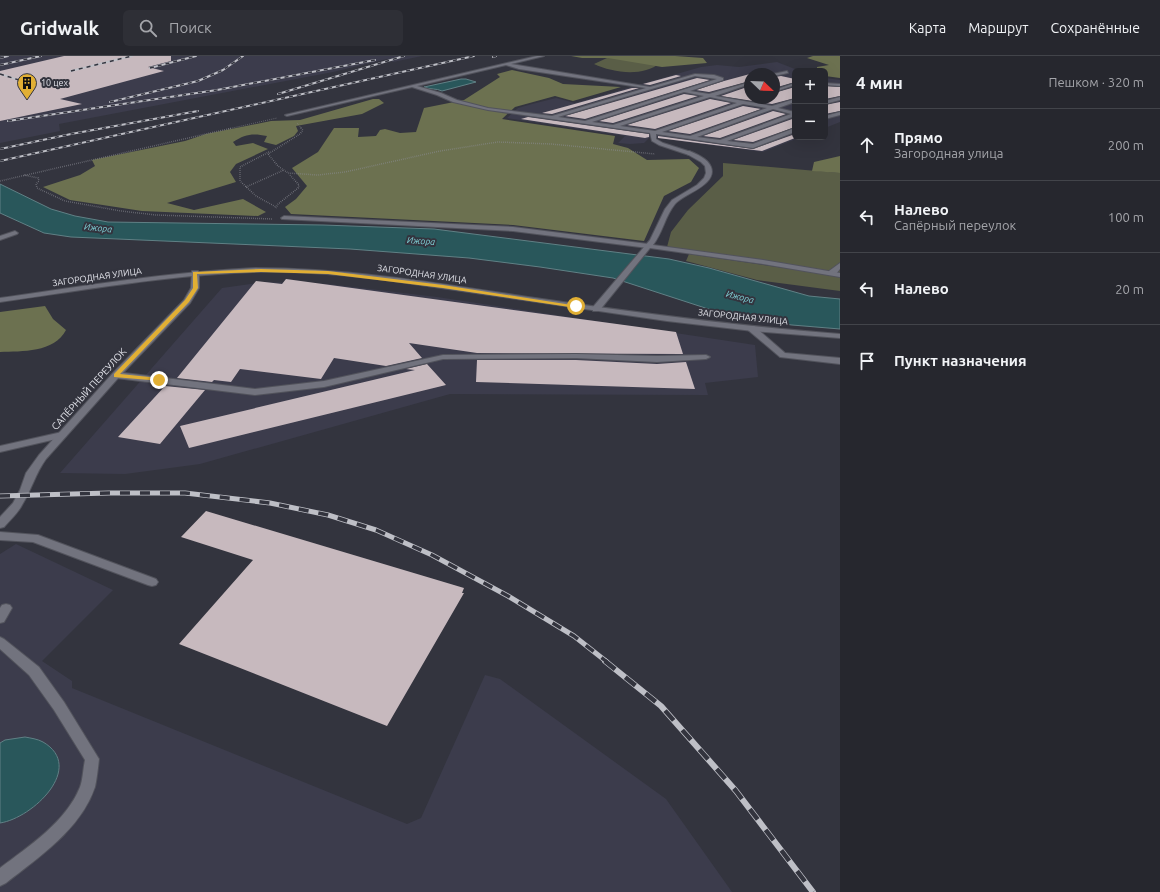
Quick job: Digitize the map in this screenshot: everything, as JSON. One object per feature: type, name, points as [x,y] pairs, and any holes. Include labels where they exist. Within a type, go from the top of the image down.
[{"type":"street","points":[[287,115],[542,56]]},
{"type":"street","points":[[506,64],[543,72],[651,88],[664,88],[683,91],[773,108],[792,113]]},
{"type":"street","points":[[780,74],[787,72]]},
{"type":"street","points":[[550,118],[695,75],[721,79],[583,123]]},
{"type":"street","points":[[828,84],[840,85]]},
{"type":"street","points":[[612,127],[744,85]]},
{"type":"street","points":[[780,89],[792,85]]},
{"type":"street","points":[[828,87],[832,85]]},
{"type":"street","points":[[412,86],[463,104],[583,123],[753,146],[792,131]]},
{"type":"street","points":[[828,102],[840,98]]},
{"type":"street","points":[[653,133],[744,101]]},
{"type":"street","points":[[690,138],[792,101]]},
{"type":"street","points":[[828,117],[840,113]]},
{"type":"street","points":[[720,142],[792,115]]},
{"type":"street","points":[[596,309],[616,287],[656,236],[669,207],[677,198],[698,186],[706,179],[710,172],[708,166],[703,160],[689,153],[661,144],[654,140],[653,133]]},
{"type":"street","points":[[284,218],[514,229],[569,235],[763,262],[840,275]]},
{"type":"street","points":[[0,238],[15,233]]},
{"type":"street","points":[[832,273],[840,265]]},
{"type":"street","name":"ЗАГОРОДНАЯ УЛИЦА","points":[[0,300],[195,273],[269,270],[336,274],[443,287],[596,309],[798,334],[840,336]]},
{"type":"street","name":"САПЁРНЫЙ ПЕРЕУЛОК","points":[[0,524],[17,505],[35,467],[116,375],[187,300],[195,288],[195,273]]},
{"type":"street","points":[[751,328],[783,355],[840,361]]},
{"type":"street","points":[[116,375],[254,392],[324,384],[443,357],[576,356],[657,359],[706,357]]},
{"type":"street","points":[[0,449],[62,435]]},
{"type":"street","points":[[0,536],[34,538],[152,582]]},
{"type":"street","points":[[0,619],[6,608]]},
{"type":"street","points":[[0,642],[34,671],[59,706],[92,759],[86,789],[69,819],[36,850],[0,878]]},
{"type":"path","points":[[0,181],[124,151],[287,115],[303,130],[294,138],[240,167],[240,181],[256,196],[276,207],[284,218]]},
{"type":"path","points":[[288,173],[318,175],[332,174],[405,157],[498,142],[551,144],[657,154]]},
{"type":"path","points":[[269,152],[268,154],[278,166],[288,173],[299,185],[298,188],[276,207]]},
{"type":"path","points":[[246,187],[284,170]]},
{"type":"path","points":[[23,175],[38,178],[39,181],[36,184],[37,188],[44,192],[65,201],[82,204],[149,215],[271,219],[284,218]]},
{"type":"shaded area","points":[[0,56],[422,56],[393,62],[387,59],[333,72],[59,124],[60,131],[0,143]]},
{"type":"shaded area","points":[[571,56],[675,56],[703,58],[707,63],[662,67],[608,58],[582,58]]},
{"type":"shaded area","points":[[813,56],[840,56],[840,78],[828,76],[828,68],[817,68],[829,65],[807,58]]},
{"type":"shaded area","points":[[607,58],[660,63],[637,72],[610,70],[594,64]]},
{"type":"shaded area","points":[[777,62],[792,68],[792,140],[793,140],[763,152],[650,137],[644,143],[630,144],[618,143],[625,136],[507,118],[518,108],[532,104],[556,98],[575,103],[701,67],[717,65],[739,67]]},
{"type":"shaded area","points":[[512,70],[549,78],[563,84],[621,87],[573,101],[555,96],[515,107],[502,119],[615,136],[613,144],[628,148],[647,160],[689,159],[699,168],[691,182],[664,196],[644,241],[513,225],[291,214],[285,207],[296,199],[307,186],[292,168],[318,152],[334,128],[359,128],[358,137],[376,136],[380,130],[385,129],[400,133],[416,132],[424,108],[464,100],[500,77],[497,74]]},
{"type":"shaded area","points":[[828,78],[840,80],[840,122],[828,127]]},
{"type":"shaded area","points":[[373,99],[379,99],[384,103],[362,114],[296,126],[298,131],[294,136],[276,145],[264,142],[267,136],[262,135],[253,134],[237,139],[233,142],[236,146],[253,143],[268,149],[236,164],[230,172],[236,182],[167,203],[194,210],[243,199],[266,212],[258,216],[142,211],[70,200],[43,187],[80,175],[95,166],[92,160],[185,141],[206,134],[271,121],[300,120]]},
{"type":"shaded area","points":[[840,156],[840,173],[812,171],[814,162]]},
{"type":"shaded area","points":[[723,163],[840,173],[840,273],[667,247],[671,232],[688,210],[723,176]]},
{"type":"shaded area","points":[[689,254],[840,276],[840,291],[757,280],[686,261]]},
{"type":"shaded area","points":[[264,282],[328,284],[437,297],[755,345],[758,377],[705,383],[708,395],[450,394],[200,464],[125,474],[60,473],[222,288]]},
{"type":"shaded area","points":[[45,306],[53,319],[66,330],[61,338],[46,347],[27,351],[0,352],[0,312]]},
{"type":"shaded area","points":[[16,544],[113,590],[42,661],[72,681],[72,688],[407,824],[421,818],[485,675],[500,679],[666,799],[732,892],[0,892],[0,554]]},
{"type":"water","points":[[461,79],[476,82],[442,91],[424,87]]},
{"type":"water","name":"Ижора","points":[[0,184],[51,209],[75,216],[108,222],[323,225],[434,229],[669,259],[709,268],[809,296],[840,299],[840,329],[792,325],[733,317],[613,278],[469,258],[350,249],[71,237],[44,233],[0,213]]},
{"type":"water","points":[[25,737],[43,742],[55,752],[59,764],[57,777],[50,790],[27,812],[13,819],[0,823],[0,743],[5,740]]},
{"type":"building","points":[[64,56],[171,56],[171,61],[148,67],[164,71],[60,99],[82,104],[0,121],[0,71]]},
{"type":"building","points":[[676,75],[681,76],[650,85],[643,84]]},
{"type":"building","points":[[744,76],[744,83],[709,92],[696,90]]},
{"type":"building","points":[[780,76],[792,78],[792,83],[780,86]]},
{"type":"building","points":[[697,78],[710,80],[585,119],[565,116]]},
{"type":"building","points":[[828,86],[840,87],[840,96],[828,98]]},
{"type":"building","points":[[632,88],[639,88],[552,114],[542,113]]},
{"type":"building","points":[[744,88],[744,100],[721,96]]},
{"type":"building","points":[[792,88],[792,99],[780,102],[780,91]]},
{"type":"building","points":[[684,94],[698,96],[613,123],[599,121]]},
{"type":"building","points":[[710,99],[731,103],[655,129],[627,125]]},
{"type":"building","points":[[840,102],[840,111],[828,113],[828,104]]},
{"type":"building","points":[[743,106],[761,109],[690,134],[668,131]]},
{"type":"building","points":[[773,111],[786,114],[720,138],[703,136]]},
{"type":"building","points":[[528,117],[649,134],[649,137],[645,138],[521,119]]},
{"type":"building","points":[[792,119],[792,128],[753,142],[733,140]]},
{"type":"building","points":[[792,135],[792,139],[762,151],[658,138],[658,136],[753,149]]},
{"type":"building","points":[[286,279],[676,332],[683,354],[477,353],[409,343],[422,358],[386,366],[334,358],[321,379],[240,369],[231,382],[214,380],[212,382],[177,378],[256,281],[282,284]]},
{"type":"building","points":[[477,360],[576,360],[657,364],[686,362],[695,389],[476,382]]},
{"type":"building","points":[[427,364],[446,385],[189,448],[180,426],[415,370],[406,369]]},
{"type":"building","points":[[165,386],[205,390],[160,444],[118,437]]},
{"type":"building","points":[[206,511],[464,588],[462,593],[464,593],[387,726],[179,644],[253,560],[181,537]]},
{"type":"railway","points":[[0,58],[8,56]]},
{"type":"railway","points":[[0,65],[41,56]]},
{"type":"railway","points":[[71,71],[132,56]]},
{"type":"railway","points":[[150,68],[196,56]]},
{"type":"railway","points":[[110,102],[198,81],[223,70],[243,56]]},
{"type":"railway","points":[[278,94],[404,56]]},
{"type":"railway","points":[[0,161],[474,56]]},
{"type":"railway","points":[[8,121],[217,90],[375,60]]},
{"type":"railway","points":[[0,74],[22,81]]},
{"type":"railway","points":[[0,149],[71,134],[198,111]]},
{"type":"railway","points":[[0,496],[109,493],[185,493],[270,503],[328,515],[376,530],[432,555],[508,596],[574,636],[607,662]]},
{"type":"railway","points":[[605,661],[661,706],[736,791],[813,892]]},
{"type":"place","name":"10 цех","points":[[27,100]]},
{"type":"route","points":[[159,380],[116,375],[187,300],[195,288],[195,273],[293,270],[328,273],[443,287],[576,306]]}]
